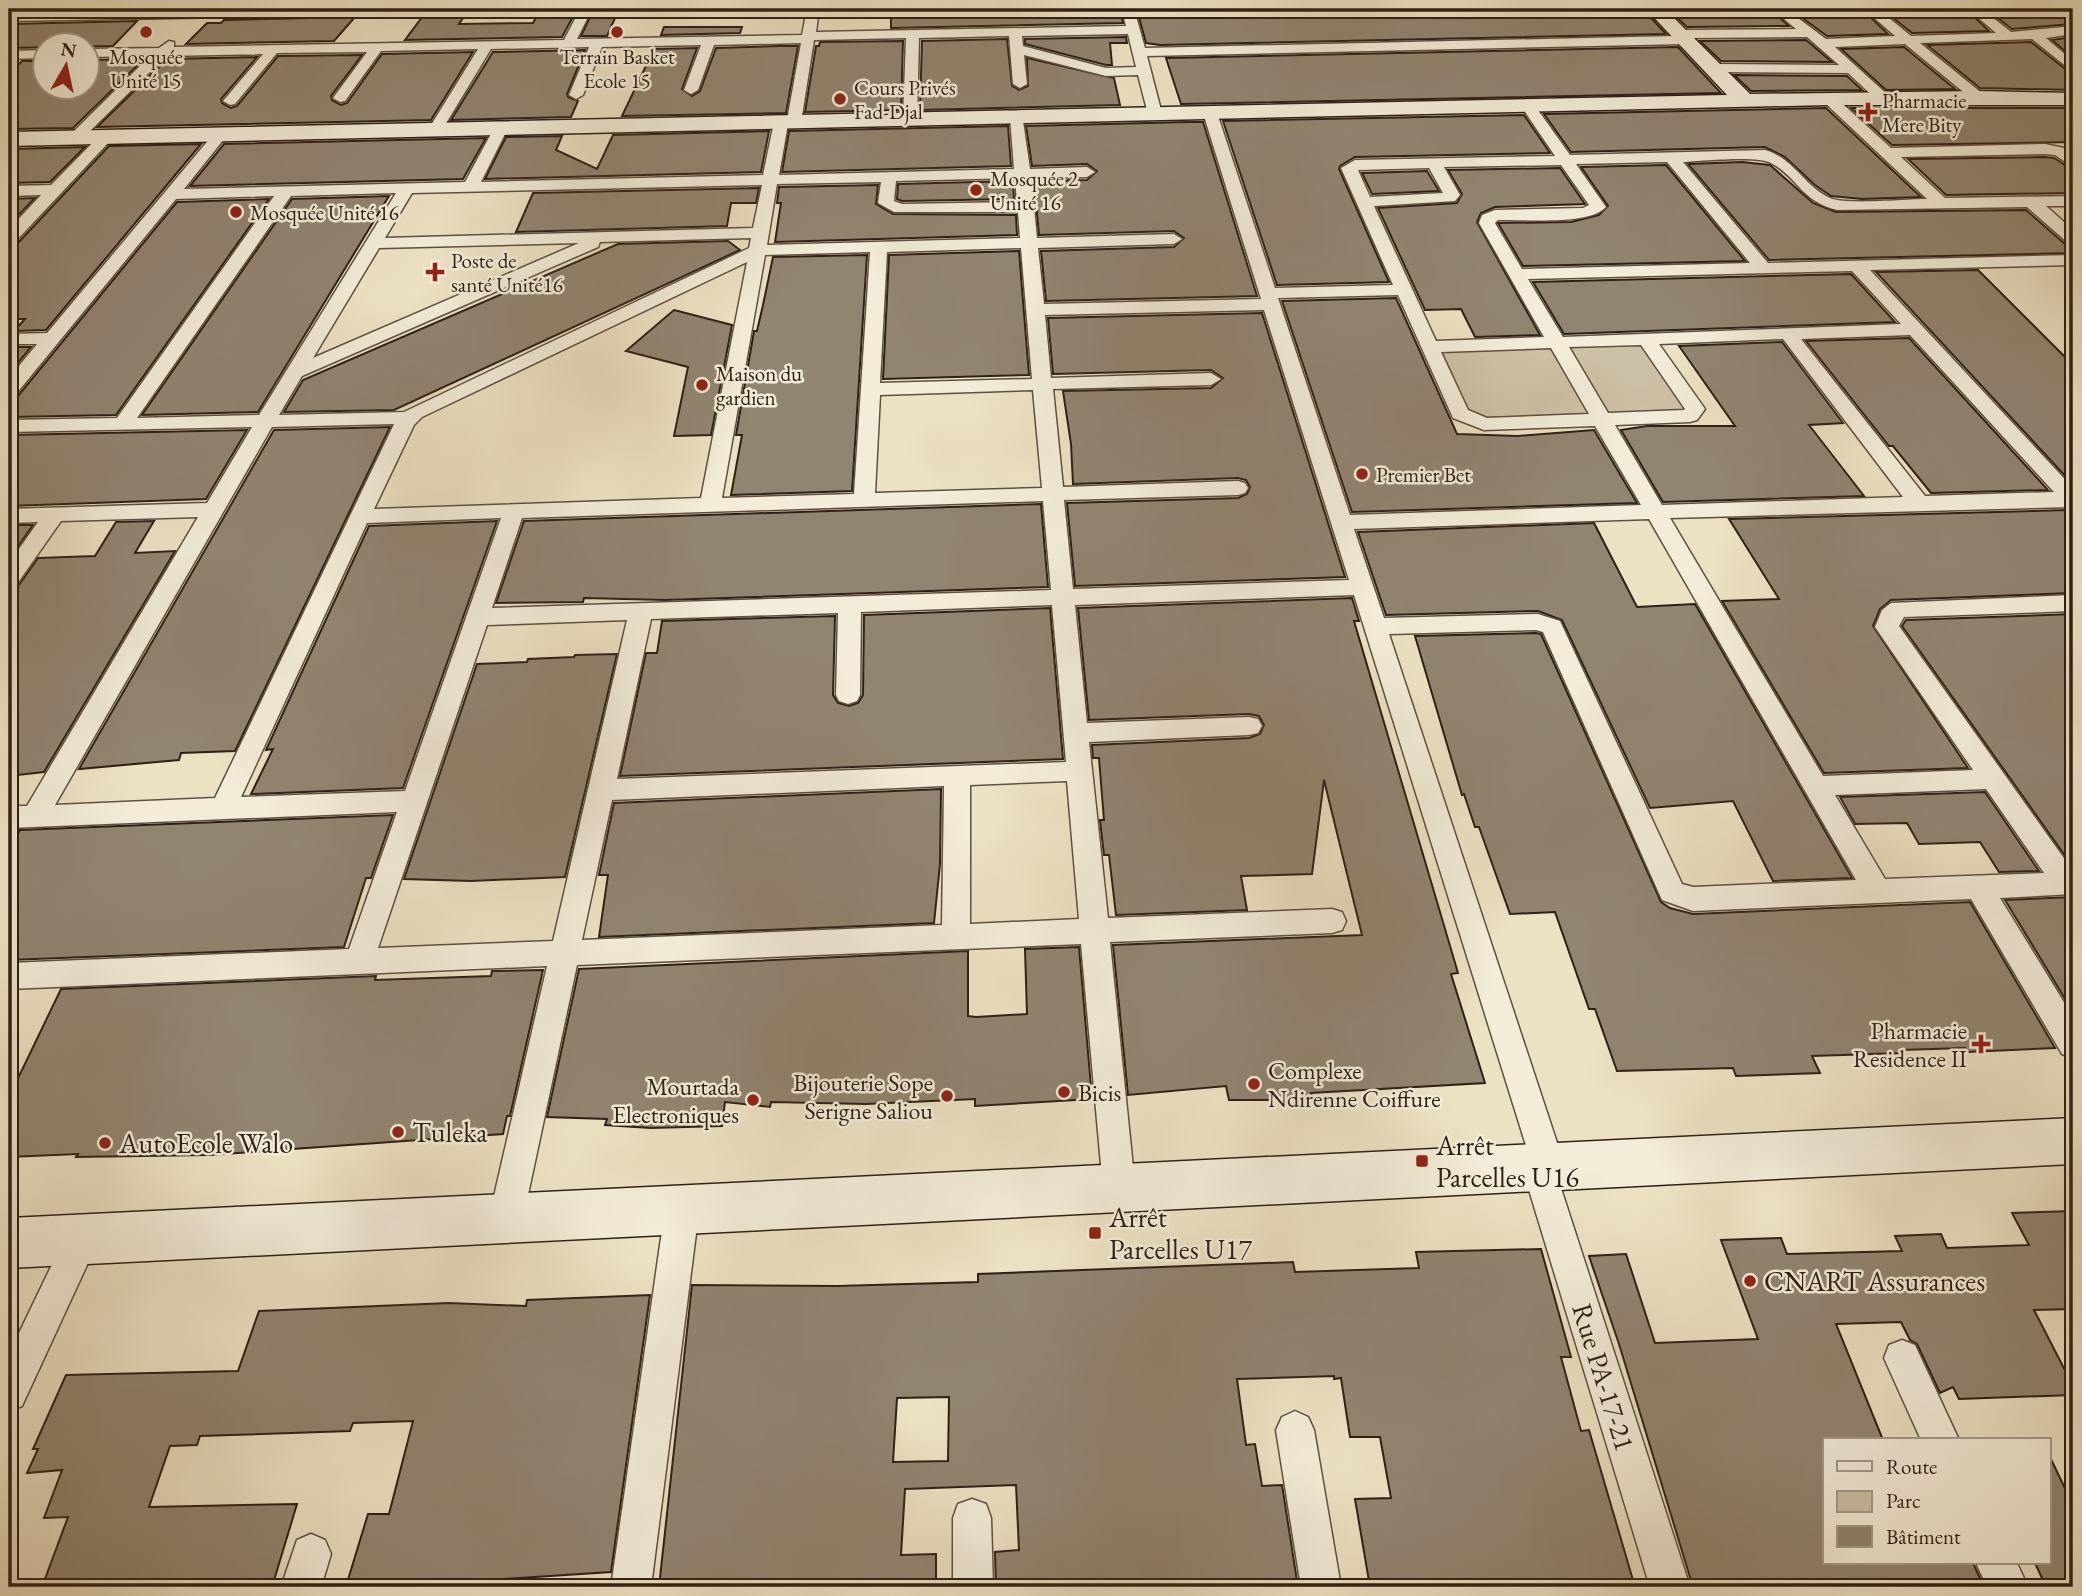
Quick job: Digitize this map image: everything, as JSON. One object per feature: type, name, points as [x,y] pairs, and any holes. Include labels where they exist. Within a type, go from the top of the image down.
[{"type":"street","points":[[335,48],[363,9]]},
{"type":"street","points":[[9,17],[202,11],[443,9]]},
{"type":"street","points":[[569,44],[586,9]]},
{"type":"street","points":[[710,505],[771,180],[788,122],[813,9]]},
{"type":"street","points":[[1128,9],[1155,114]]},
{"type":"street","points":[[1655,9],[1745,101]]},
{"type":"street","points":[[1778,9],[1823,43],[1884,99]]},
{"type":"street","points":[[1870,9],[1978,97]]},
{"type":"street","points":[[1974,9],[2008,36]]},
{"type":"street","points":[[76,137],[202,11]]},
{"type":"street","points":[[102,36],[125,15]]},
{"type":"street","points":[[102,44],[162,51],[709,41],[913,34],[938,28],[1015,32],[1133,30]]},
{"type":"street","points":[[1823,43],[2008,36],[2073,30]]},
{"type":"street","points":[[1015,32],[1020,84]]},
{"type":"street","points":[[1139,52],[1810,33]]},
{"type":"street","points":[[910,119],[913,34]]},
{"type":"street","points":[[2035,34],[2073,68]]},
{"type":"street","points":[[691,90],[709,41]]},
{"type":"street","points":[[576,95],[597,43]]},
{"type":"street","points":[[435,130],[487,45]]},
{"type":"street","points":[[340,98],[377,47]]},
{"type":"street","points":[[230,101],[274,49]]},
{"type":"street","points":[[1017,49],[1106,72],[1144,71]]},
{"type":"street","points":[[9,55],[32,54]]},
{"type":"street","points":[[1713,68],[1852,69]]},
{"type":"street","points":[[9,139],[1829,99],[2073,99]]},
{"type":"street","points":[[1829,99],[1942,204]]},
{"type":"street","points":[[1528,106],[1598,207],[1586,213],[1494,215],[1488,218],[1487,223],[1877,891]]},
{"type":"street","points":[[1210,113],[1375,626],[1543,1167]]},
{"type":"street","points":[[1017,117],[1119,1188]]},
{"type":"street","points":[[470,187],[500,128]]},
{"type":"street","points":[[9,390],[221,134]]},
{"type":"street","points":[[9,238],[106,137]]},
{"type":"street","points":[[1886,153],[2045,149],[2059,151],[2073,162]]},
{"type":"street","points":[[1646,339],[1695,409],[1690,416],[1483,424],[1470,420],[1460,414],[1349,169],[1434,163],[1772,156],[1820,202],[1827,204],[2073,201]]},
{"type":"street","points":[[1671,157],[1763,268]]},
{"type":"street","points":[[1364,202],[1448,198],[1452,195],[1434,163]]},
{"type":"street","points":[[172,194],[1087,172]]},
{"type":"street","points":[[889,177],[886,203],[900,209],[1026,206]]},
{"type":"street","points":[[22,817],[213,510],[407,188]]},
{"type":"street","points":[[9,191],[55,190]]},
{"type":"street","points":[[123,423],[286,191]]},
{"type":"street","points":[[2031,202],[2073,238]]},
{"type":"street","points":[[296,372],[603,238]]},
{"type":"street","points":[[375,243],[603,238],[879,247],[1174,239]]},
{"type":"street","points":[[9,426],[410,418],[441,399],[759,242]]},
{"type":"street","points":[[864,500],[879,247]]},
{"type":"street","points":[[1516,274],[2073,260]]},
{"type":"street","points":[[1856,265],[2072,499]]},
{"type":"street","points":[[1036,310],[1404,290]]},
{"type":"street","points":[[1430,346],[1915,329]]},
{"type":"street","points":[[1788,334],[1919,503]]},
{"type":"street","points":[[9,339],[52,338]]},
{"type":"street","points":[[871,389],[1211,379]]},
{"type":"street","points":[[223,809],[360,516],[410,418]]},
{"type":"street","points":[[360,516],[1238,488]]},
{"type":"street","points":[[1342,522],[2072,499]]},
{"type":"street","points":[[9,516],[213,510]]},
{"type":"street","points":[[359,962],[514,511]]},
{"type":"street","points":[[9,579],[54,515]]},
{"type":"street","points":[[478,617],[1362,587]]},
{"type":"street","points":[[2070,883],[1993,779],[1887,627],[1889,616],[1899,609],[2073,603]]},
{"type":"street","points":[[848,695],[850,604]]},
{"type":"street","points":[[506,1219],[640,611]]},
{"type":"street","points":[[1375,626],[1538,622],[1552,627],[1672,892],[1693,899],[2070,883]]},
{"type":"street","points":[[1076,733],[1249,726]]},
{"type":"street","points":[[601,790],[1079,771]]},
{"type":"street","points":[[956,937],[957,776]]},
{"type":"street","points":[[1816,786],[1993,779]]},
{"type":"street","points":[[22,817],[415,801]]},
{"type":"street","points":[[1979,887],[2073,1044]]},
{"type":"street","points":[[10,978],[1332,921]]},
{"type":"street","points":[[9,1243],[2073,1141]]},
{"type":"street","name":"Rue PA-17-21","points":[[1543,1167],[1670,1587]]},
{"type":"street","points":[[631,1587],[682,1210]]},
{"type":"street","points":[[9,1393],[82,1239]]},
{"type":"street","points":[[1902,1358],[1939,1438]]},
{"type":"street","points":[[1295,1430],[1321,1587]]},
{"type":"street","points":[[972,1518],[973,1587]]},
{"type":"street","points":[[1996,1564],[2008,1587]]},
{"type":"green space","points":[[1655,343],[1700,412],[1470,418],[1438,349]]},
{"type":"building","points":[[577,9],[562,37],[405,40],[423,16],[467,12],[459,24],[533,23],[540,10]]},
{"type":"building","points":[[594,9],[619,9],[607,36],[581,36]]},
{"type":"building","points":[[970,9],[1111,9],[1120,10],[1123,23],[891,28],[891,13],[971,11]]},
{"type":"building","points":[[1643,9],[1666,34],[1160,45],[1146,43],[1137,10]]},
{"type":"building","points":[[1668,9],[1770,9],[1789,26],[1687,27]]},
{"type":"building","points":[[1790,9],[1862,9],[1888,34],[1827,36]]},
{"type":"building","points":[[1882,9],[1966,9],[1989,31],[1912,33]]},
{"type":"building","points":[[1986,9],[2062,9],[2067,15],[2073,16],[2073,24],[2012,29]]},
{"type":"building","points":[[355,17],[334,41],[186,44],[207,23],[221,23],[224,20]]},
{"type":"building","points":[[137,21],[113,46],[102,46],[102,32],[32,32],[32,48],[9,48],[9,24]]},
{"type":"building","points":[[664,27],[742,27],[740,33],[661,35]]},
{"type":"building","points":[[1126,37],[1127,43],[1110,43],[1112,65],[1025,44],[1025,39]]},
{"type":"building","points":[[2073,37],[2073,58],[2052,40]]},
{"type":"building","points":[[1007,39],[1012,86],[1019,90],[1028,86],[1027,58],[1114,78],[1120,105],[920,110],[922,41]]},
{"type":"building","points":[[1806,40],[1832,62],[1721,61],[1700,41]]},
{"type":"building","points":[[903,41],[901,110],[805,112],[816,46],[819,46],[820,42]]},
{"type":"building","points":[[2031,42],[2073,75],[2073,90],[1980,88],[1927,45]]},
{"type":"building","points":[[798,46],[786,113],[622,116],[654,49],[697,48],[682,89],[692,96],[700,91],[716,48]]},
{"type":"building","points":[[1678,47],[1721,93],[1181,104],[1166,58]]},
{"type":"building","points":[[1904,47],[1955,89],[1886,90],[1841,49]]},
{"type":"building","points":[[585,50],[567,94],[578,101],[571,117],[451,120],[493,52]]},
{"type":"building","points":[[473,52],[431,120],[97,127],[167,59],[257,57],[221,99],[222,103],[231,108],[237,106],[278,56],[362,55],[331,96],[332,100],[341,105],[347,103],[382,54]]},
{"type":"building","points":[[144,59],[102,100],[102,60]]},
{"type":"building","points":[[22,61],[32,61],[32,102],[100,102],[73,128],[9,129],[9,74]]},
{"type":"building","points":[[1734,75],[1847,76],[1862,90],[1751,91]]},
{"type":"building","points":[[1826,108],[1921,197],[1862,199],[1831,196],[1785,157],[1765,147],[1571,152],[1544,114]]},
{"type":"building","points":[[1851,108],[2073,108],[2073,142],[1892,145]]},
{"type":"building","points":[[1524,115],[1550,153],[1355,157],[1340,166],[1389,282],[1277,285],[1223,121]]},
{"type":"building","points":[[1203,122],[1257,296],[1046,301],[1041,251],[1174,247],[1184,238],[1174,231],[1039,235],[1034,181],[1087,180],[1097,171],[1087,164],[1032,166],[1026,126]]},
{"type":"building","points":[[1008,126],[1011,166],[782,172],[789,131]]},
{"type":"building","points":[[769,131],[761,172],[485,179],[506,137],[562,136],[556,150],[597,169],[613,135]]},
{"type":"building","points":[[486,138],[463,179],[190,186],[224,144]]},
{"type":"building","points":[[201,144],[46,330],[14,331],[25,319],[9,319],[9,245],[17,244],[109,146]]},
{"type":"building","points":[[85,147],[50,182],[9,183],[9,149]]},
{"type":"building","points":[[2054,158],[2073,170],[2073,193],[1946,195],[1908,159]]},
{"type":"building","points":[[1742,162],[1770,165],[1813,203],[1836,212],[2026,210],[2065,244],[2073,245],[2073,253],[1769,260],[1688,164]]},
{"type":"building","points":[[1666,165],[1745,261],[1523,266],[1498,223],[1571,222],[1599,215],[1608,206],[1581,167]]},
{"type":"building","points":[[1560,168],[1585,204],[1495,207],[1481,213],[1477,222],[1540,335],[1475,337],[1461,309],[1425,310],[1378,208],[1457,203],[1462,194],[1448,170]]},
{"type":"building","points":[[1427,171],[1439,191],[1372,194],[1362,173]]},
{"type":"building","points":[[1013,181],[1014,199],[897,199],[898,184]]},
{"type":"building","points":[[878,185],[876,204],[893,214],[1016,215],[1017,235],[775,242],[781,203],[777,203],[779,187]]},
{"type":"building","points":[[759,188],[756,203],[731,203],[727,226],[516,232],[533,193]]},
{"type":"building","points":[[389,196],[258,412],[142,415],[292,199]]},
{"type":"building","points":[[35,198],[9,225],[9,199]]},
{"type":"building","points":[[269,199],[116,415],[9,417],[9,398],[18,396],[177,202]]},
{"type":"building","points":[[728,241],[740,250],[394,410],[284,412],[303,380],[618,244]]},
{"type":"building","points":[[1019,251],[1029,375],[883,379],[889,255]]},
{"type":"building","points":[[867,255],[852,491],[731,495],[742,435],[736,435],[754,331],[757,331],[773,257]]},
{"type":"building","points":[[1978,270],[2073,365],[2073,479],[2068,479],[1876,272]]},
{"type":"building","points":[[1851,274],[1895,322],[1564,334],[1533,282]]},
{"type":"building","points":[[1396,298],[1457,434],[1518,436],[1594,430],[1637,503],[1352,512],[1282,301]]},
{"type":"building","points":[[674,310],[732,325],[711,435],[674,436],[688,367],[626,351]]},
{"type":"building","points":[[1262,313],[1345,577],[1075,586],[1067,503],[1238,498],[1247,494],[1250,487],[1246,480],[1238,478],[1073,484],[1071,444],[1063,391],[1211,388],[1223,378],[1211,370],[1053,374],[1048,318]]},
{"type":"building","points":[[1909,338],[2048,490],[1931,493],[1893,446],[1889,446],[1806,341]]},
{"type":"building","points":[[1782,342],[1843,423],[1809,425],[1864,496],[1663,502],[1621,430],[1647,426],[1735,426],[1679,346]]},
{"type":"building","points":[[9,347],[31,347],[9,374]]},
{"type":"building","points":[[390,427],[235,751],[181,753],[179,760],[79,769],[274,430]]},
{"type":"building","points":[[247,430],[206,499],[9,506],[9,435]]},
{"type":"building","points":[[1041,504],[1048,587],[665,600],[584,598],[583,602],[496,603],[524,521]]},
{"type":"building","points":[[2067,510],[2073,517],[2073,593],[1891,600],[1880,609],[1873,626],[1968,768],[1824,773],[1722,601],[1779,599],[1729,519]]},
{"type":"building","points":[[154,521],[135,553],[175,551],[44,772],[9,776],[9,589],[19,585],[38,558],[95,556],[116,522]]},
{"type":"building","points":[[497,521],[403,788],[251,794],[273,749],[266,750],[369,526]]},
{"type":"building","points":[[1594,523],[1637,607],[1695,604],[1852,878],[1773,881],[1733,801],[1650,808],[1562,620],[1538,611],[1386,615],[1358,532]]},
{"type":"building","points":[[9,525],[33,525],[9,559]]},
{"type":"building","points":[[1352,598],[1359,621],[1354,621],[1458,973],[1451,974],[1485,1083],[1311,1093],[1312,1097],[1267,1100],[1229,1100],[1226,1086],[1128,1095],[1113,945],[1362,935],[1324,780],[1312,874],[1241,876],[1247,910],[1116,915],[1109,855],[1104,855],[1100,820],[1104,820],[1099,758],[1093,758],[1092,745],[1249,738],[1260,734],[1264,725],[1259,716],[1249,714],[1089,720],[1078,608]]},
{"type":"building","points":[[1050,608],[1063,759],[620,776],[646,653],[657,653],[662,621],[835,616],[833,695],[838,703],[849,706],[858,703],[863,695],[864,615]]},
{"type":"building","points":[[2073,614],[2073,867],[1902,626],[1906,620]]},
{"type":"building","points":[[1541,634],[1661,902],[1670,908],[1693,914],[1970,902],[2055,1048],[1967,1052],[1965,1048],[1901,1050],[1903,1053],[1812,1056],[1820,1073],[1736,1076],[1733,1068],[1617,1071],[1595,1009],[1589,1009],[1555,912],[1510,914],[1479,827],[1475,827],[1464,794],[1462,795],[1415,636]]},
{"type":"building","points":[[617,654],[565,877],[471,881],[404,879],[477,664]]},
{"type":"building","points":[[941,789],[940,864],[934,923],[599,937],[608,875],[599,875],[614,803]]},
{"type":"building","points":[[1985,792],[2039,871],[1999,872],[1980,842],[1919,844],[1907,823],[1855,824],[1840,797]]},
{"type":"building","points":[[393,815],[371,878],[366,878],[344,947],[9,960],[9,848],[20,830]]},
{"type":"building","points":[[2073,897],[2073,1012],[2005,900]]},
{"type":"building","points":[[1079,947],[1092,1099],[975,1106],[975,1099],[866,1104],[771,1102],[770,1107],[725,1102],[722,1126],[651,1128],[605,1125],[607,1119],[547,1117],[579,969],[968,951],[968,1016],[976,1017],[1027,1014],[1025,949]]},
{"type":"building","points":[[543,970],[510,1116],[507,1116],[503,1134],[209,1155],[76,1157],[78,1154],[9,1157],[9,1097],[61,989],[376,976],[375,980],[491,976],[492,971]]},
{"type":"building","points":[[2073,1211],[2073,1309],[2034,1310],[2073,1386],[2073,1395],[1959,1399],[1953,1387],[1940,1393],[1917,1344],[1910,1340],[1901,1322],[1836,1324],[1882,1438],[1823,1438],[1823,1564],[1973,1564],[1984,1587],[1693,1587],[1619,1344],[1589,1256],[1626,1254],[1655,1343],[1758,1339],[1721,1240],[1781,1238],[1787,1254],[1902,1251],[1895,1236],[1941,1234],[1947,1248],[2029,1245],[2012,1213]]},
{"type":"building","points":[[1541,1249],[1571,1357],[1561,1357],[1581,1431],[1589,1430],[1635,1587],[1370,1587],[1355,1499],[1391,1498],[1380,1437],[1350,1437],[1341,1378],[1334,1379],[1334,1376],[1237,1379],[1246,1445],[1255,1444],[1262,1486],[1282,1485],[1298,1587],[996,1587],[995,1552],[1019,1550],[1016,1485],[905,1489],[901,1555],[936,1554],[936,1587],[659,1587],[692,1285],[837,1286],[978,1282],[978,1274],[1293,1262],[1295,1272],[1419,1268],[1416,1252]],"holes":[[[949,1397],[948,1461],[893,1462],[897,1398]]]},
{"type":"building","points":[[650,1295],[611,1572],[489,1580],[488,1584],[347,1583],[368,1514],[389,1514],[413,1421],[353,1423],[350,1431],[200,1436],[197,1445],[170,1446],[149,1507],[297,1504],[272,1587],[42,1587],[68,1517],[44,1518],[62,1470],[27,1473],[38,1449],[33,1449],[66,1375],[238,1371],[259,1311],[449,1303],[526,1306],[527,1300]]},
{"type":"building","points":[[2050,1457],[2073,1505],[2073,1587],[2046,1587],[2035,1564],[2050,1564]]},
{"type":"place","name":"Mosquée Unité 15","points":[[146,32]]},
{"type":"place","name":"Terrain Basket Ecole 15","points":[[617,32]]},
{"type":"place","name":"Cours Privés Fad-Djal","points":[[840,99]]},
{"type":"place","name":"Pharmacie Mere Bity","points":[[1868,112]]},
{"type":"place","name":"Mosquée 2 Unité 16","points":[[976,190]]},
{"type":"place","name":"Mosquée Unité 16","points":[[236,212]]},
{"type":"place","name":"Poste de santé Unité16","points":[[435,272]]},
{"type":"place","name":"Maison du gardien","points":[[702,385]]},
{"type":"place","name":"Premier Bet","points":[[1362,474]]},
{"type":"place","name":"Pharmacie Residence II","points":[[1981,1044]]},
{"type":"place","name":"Complexe Ndirenne Coiffure","points":[[1254,1084]]},
{"type":"place","name":"Bicis","points":[[1064,1092]]},
{"type":"place","name":"Bijouterie Sope Serigne Saliou","points":[[947,1096]]},
{"type":"place","name":"Mourtada Electroniques","points":[[753,1100]]},
{"type":"place","name":"Tuleka","points":[[398,1132]]},
{"type":"place","name":"AutoEcole Walo","points":[[105,1143]]},
{"type":"place","name":"Arrêt Parcelles U16","points":[[1422,1161]]},
{"type":"place","name":"Arrêt Parcelles U17","points":[[1095,1233]]},
{"type":"place","name":"CNART Assurances","points":[[1750,1281]]}]
